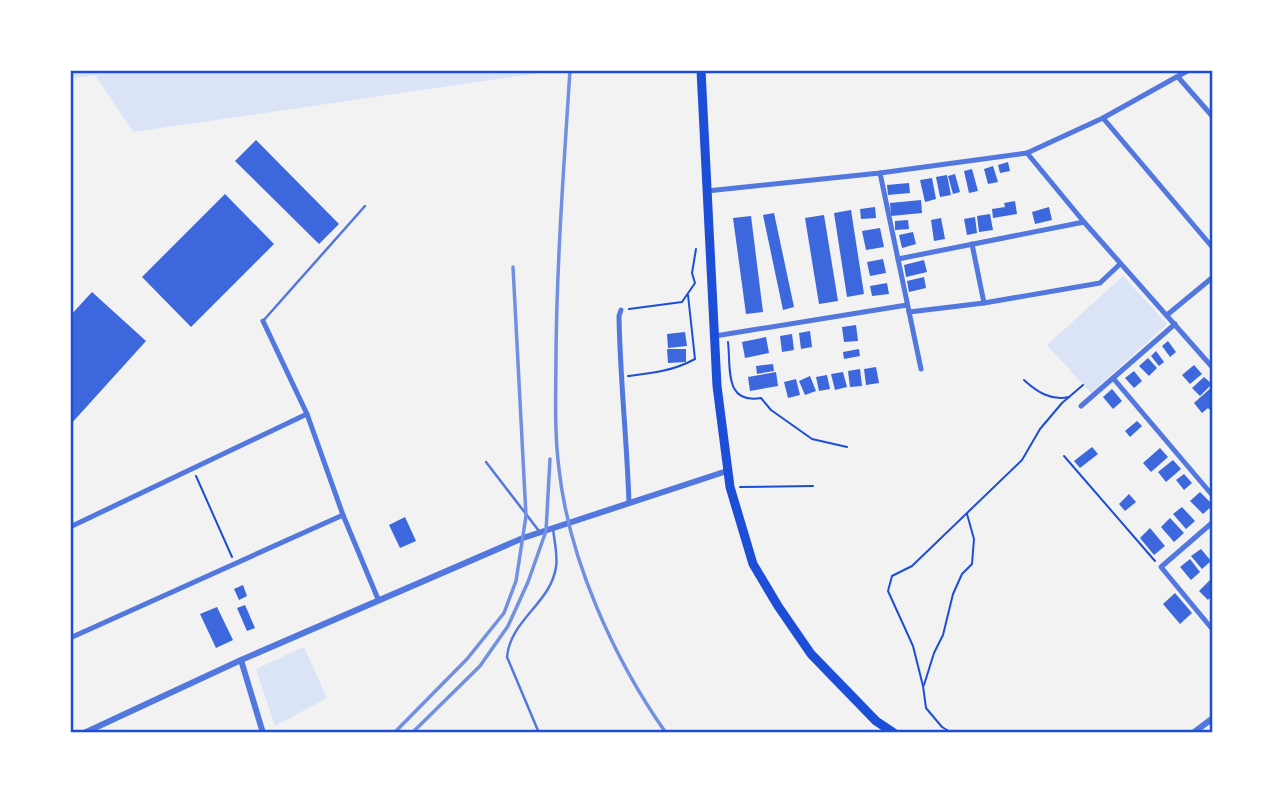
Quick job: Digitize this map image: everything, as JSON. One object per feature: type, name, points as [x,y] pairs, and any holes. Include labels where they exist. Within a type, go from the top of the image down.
[{"type":"highway","points":[[701,70],[717,386],[730,487],[754,564],[778,606],[811,654],[876,721],[894,733]]},
{"type":"street","points":[[707,191],[880,173],[1027,153],[1103,118],[1189,70]]},
{"type":"street","points":[[1178,77],[1213,117]]},
{"type":"street","points":[[1103,118],[1213,248]]},
{"type":"street","points":[[1027,153],[1120,264],[1213,368]]},
{"type":"street","points":[[880,173],[921,369]]},
{"type":"street","points":[[898,259],[1084,222]]},
{"type":"street","points":[[972,244],[984,303]]},
{"type":"street","points":[[715,336],[908,309],[984,303],[1100,283],[1120,264]]},
{"type":"street","points":[[1167,315],[1213,277]]},
{"type":"street","points":[[621,310],[621,379],[629,503]]},
{"type":"street","points":[[263,321],[307,414],[343,515],[378,599]]},
{"type":"street","points":[[1081,406],[1175,324]]},
{"type":"street","points":[[1113,378],[1213,496]]},
{"type":"street","points":[[70,527],[307,414]]},
{"type":"street","points":[[84,733],[378,599],[540,532],[727,471]]},
{"type":"street","points":[[70,638],[343,515]]},
{"type":"street","points":[[1213,522],[1161,567],[1213,630]]},
{"type":"street","points":[[241,660],[263,733]]},
{"type":"street","points":[[1193,733],[1213,718]]},
{"type":"lane","points":[[263,321],[365,206]]},
{"type":"lane","points":[[486,461],[540,532]]},
{"type":"lane","points":[[539,733],[507,657],[508,645],[517,629],[550,586],[556,566],[553,528]]},
{"type":"path","points":[[621,310],[682,302],[695,283],[692,273],[696,249]]},
{"type":"path","points":[[621,379],[678,368],[695,359],[688,295]]},
{"type":"path","points":[[725,334],[732,386],[739,396],[747,400],[761,398],[771,410],[812,439],[847,447]]},
{"type":"path","points":[[1024,380],[1034,389],[1059,400],[1070,397]]},
{"type":"path","points":[[953,733],[942,727],[926,708],[913,646],[888,591],[892,576],[912,566],[1022,460],[1040,429],[1083,385]]},
{"type":"path","points":[[1064,456],[1161,567]]},
{"type":"path","points":[[192,469],[235,564]]},
{"type":"path","points":[[730,487],[813,486]]},
{"type":"path","points":[[923,686],[943,635],[962,574],[972,564],[974,539],[967,513]]},
{"type":"shaded area","points":[[70,70],[560,70],[133,132],[95,75],[70,79]]},
{"type":"shaded area","points":[[1123,276],[1167,324],[1091,393],[1047,345]]},
{"type":"shaded area","points":[[304,647],[327,698],[275,726],[256,669]]},
{"type":"building","points":[[256,140],[339,224],[319,244],[235,161]]},
{"type":"building","points":[[1008,162],[1010,171],[1000,173],[998,165]]},
{"type":"building","points":[[993,166],[998,182],[988,184],[984,169]]},
{"type":"building","points":[[972,169],[978,191],[969,193],[964,171]]},
{"type":"building","points":[[955,174],[960,192],[953,194],[948,176]]},
{"type":"building","points":[[947,175],[951,195],[940,197],[936,177]]},
{"type":"building","points":[[932,178],[936,199],[925,202],[920,180]]},
{"type":"building","points":[[909,183],[910,193],[888,195],[887,185]]},
{"type":"building","points":[[225,194],[274,244],[191,327],[142,277]]},
{"type":"building","points":[[921,200],[922,213],[891,216],[890,203]]},
{"type":"building","points":[[1015,201],[1017,214],[993,218],[992,209],[1005,207],[1004,203]]},
{"type":"building","points":[[875,207],[876,218],[861,219],[860,209]]},
{"type":"building","points":[[1049,207],[1052,220],[1035,224],[1032,212]]},
{"type":"building","points":[[851,210],[864,294],[847,297],[834,213]]},
{"type":"building","points":[[774,213],[794,307],[783,310],[763,215]]},
{"type":"building","points":[[990,214],[993,230],[979,232],[977,216]]},
{"type":"building","points":[[824,215],[838,301],[819,304],[805,218]]},
{"type":"building","points":[[751,216],[763,312],[746,314],[733,218]]},
{"type":"building","points":[[975,217],[977,233],[967,235],[964,219]]},
{"type":"building","points":[[941,218],[945,239],[934,241],[931,220]]},
{"type":"building","points":[[908,220],[909,229],[895,230],[895,221]]},
{"type":"building","points":[[880,228],[884,247],[866,250],[862,231]]},
{"type":"building","points":[[913,232],[916,244],[902,248],[899,235]]},
{"type":"building","points":[[883,259],[886,273],[870,276],[867,262]]},
{"type":"building","points":[[924,260],[927,272],[906,277],[904,265]]},
{"type":"building","points":[[924,277],[926,288],[909,292],[907,281]]},
{"type":"building","points":[[887,283],[889,294],[872,296],[870,286]]},
{"type":"building","points":[[92,292],[146,341],[70,425],[70,316]]},
{"type":"building","points":[[856,325],[858,341],[844,342],[842,327]]},
{"type":"building","points":[[810,331],[812,347],[801,349],[799,333]]},
{"type":"building","points":[[685,332],[687,346],[668,348],[667,334]]},
{"type":"building","points":[[792,334],[794,350],[782,352],[780,336]]},
{"type":"building","points":[[766,337],[769,353],[745,358],[742,342]]},
{"type":"building","points":[[1168,341],[1176,352],[1170,357],[1162,346]]},
{"type":"building","points":[[667,349],[686,349],[686,362],[668,363]]},
{"type":"building","points":[[859,349],[860,356],[844,359],[843,352]]},
{"type":"building","points":[[1156,351],[1164,362],[1159,366],[1151,356]]},
{"type":"building","points":[[1148,358],[1157,368],[1149,376],[1139,366]]},
{"type":"building","points":[[773,364],[774,371],[757,374],[756,366]]},
{"type":"building","points":[[1194,365],[1202,374],[1190,384],[1182,375]]},
{"type":"building","points":[[876,367],[879,383],[866,385],[864,369]]},
{"type":"building","points":[[860,369],[862,386],[850,387],[848,371]]},
{"type":"building","points":[[1134,371],[1142,381],[1134,388],[1125,378]]},
{"type":"building","points":[[776,372],[778,386],[750,391],[748,377]]},
{"type":"building","points":[[843,372],[847,387],[835,390],[831,374]]},
{"type":"building","points":[[827,375],[830,389],[819,391],[816,377]]},
{"type":"building","points":[[810,376],[816,391],[805,395],[799,381]]},
{"type":"building","points":[[1204,377],[1212,384],[1200,396],[1192,388]]},
{"type":"building","points":[[796,379],[800,395],[788,398],[784,382]]},
{"type":"building","points":[[1213,386],[1213,414],[1208,408],[1202,413],[1194,403]]},
{"type":"building","points":[[1112,389],[1122,401],[1113,409],[1103,397]]},
{"type":"building","points":[[1137,421],[1142,426],[1130,437],[1125,431]]},
{"type":"building","points":[[1092,447],[1098,454],[1080,468],[1074,461]]},
{"type":"building","points":[[1160,448],[1168,457],[1151,472],[1143,463]]},
{"type":"building","points":[[1173,460],[1181,469],[1166,482],[1158,472]]},
{"type":"building","points":[[1184,474],[1192,483],[1184,490],[1176,480]]},
{"type":"building","points":[[1200,492],[1213,505],[1203,514],[1190,501]]},
{"type":"building","points":[[1129,494],[1136,502],[1125,511],[1119,504]]},
{"type":"building","points":[[1182,507],[1195,521],[1186,529],[1173,514]]},
{"type":"building","points":[[405,517],[416,541],[400,548],[389,525]]},
{"type":"building","points":[[1170,518],[1184,533],[1174,542],[1161,527]]},
{"type":"building","points":[[1150,528],[1165,546],[1154,555],[1140,538]]},
{"type":"building","points":[[1201,549],[1211,561],[1202,569],[1191,556]]},
{"type":"building","points":[[1190,559],[1200,572],[1191,580],[1180,567]]},
{"type":"building","points":[[1210,580],[1213,582],[1213,594],[1208,600],[1199,591]]},
{"type":"building","points":[[243,585],[247,596],[239,600],[234,589]]},
{"type":"building","points":[[1175,593],[1192,613],[1180,624],[1163,604]]},
{"type":"building","points":[[245,605],[255,628],[247,631],[237,608]]},
{"type":"building","points":[[217,607],[233,640],[216,648],[200,614]]},
{"type":"railway","points":[[570,70],[557,317],[556,440],[559,469],[573,538],[597,607],[629,673],[666,733]]},
{"type":"railway","points":[[394,733],[467,659],[504,613],[516,581],[526,516],[513,267]]},
{"type":"railway","points":[[412,733],[480,666],[508,626],[528,582],[546,531],[550,459]]}]
